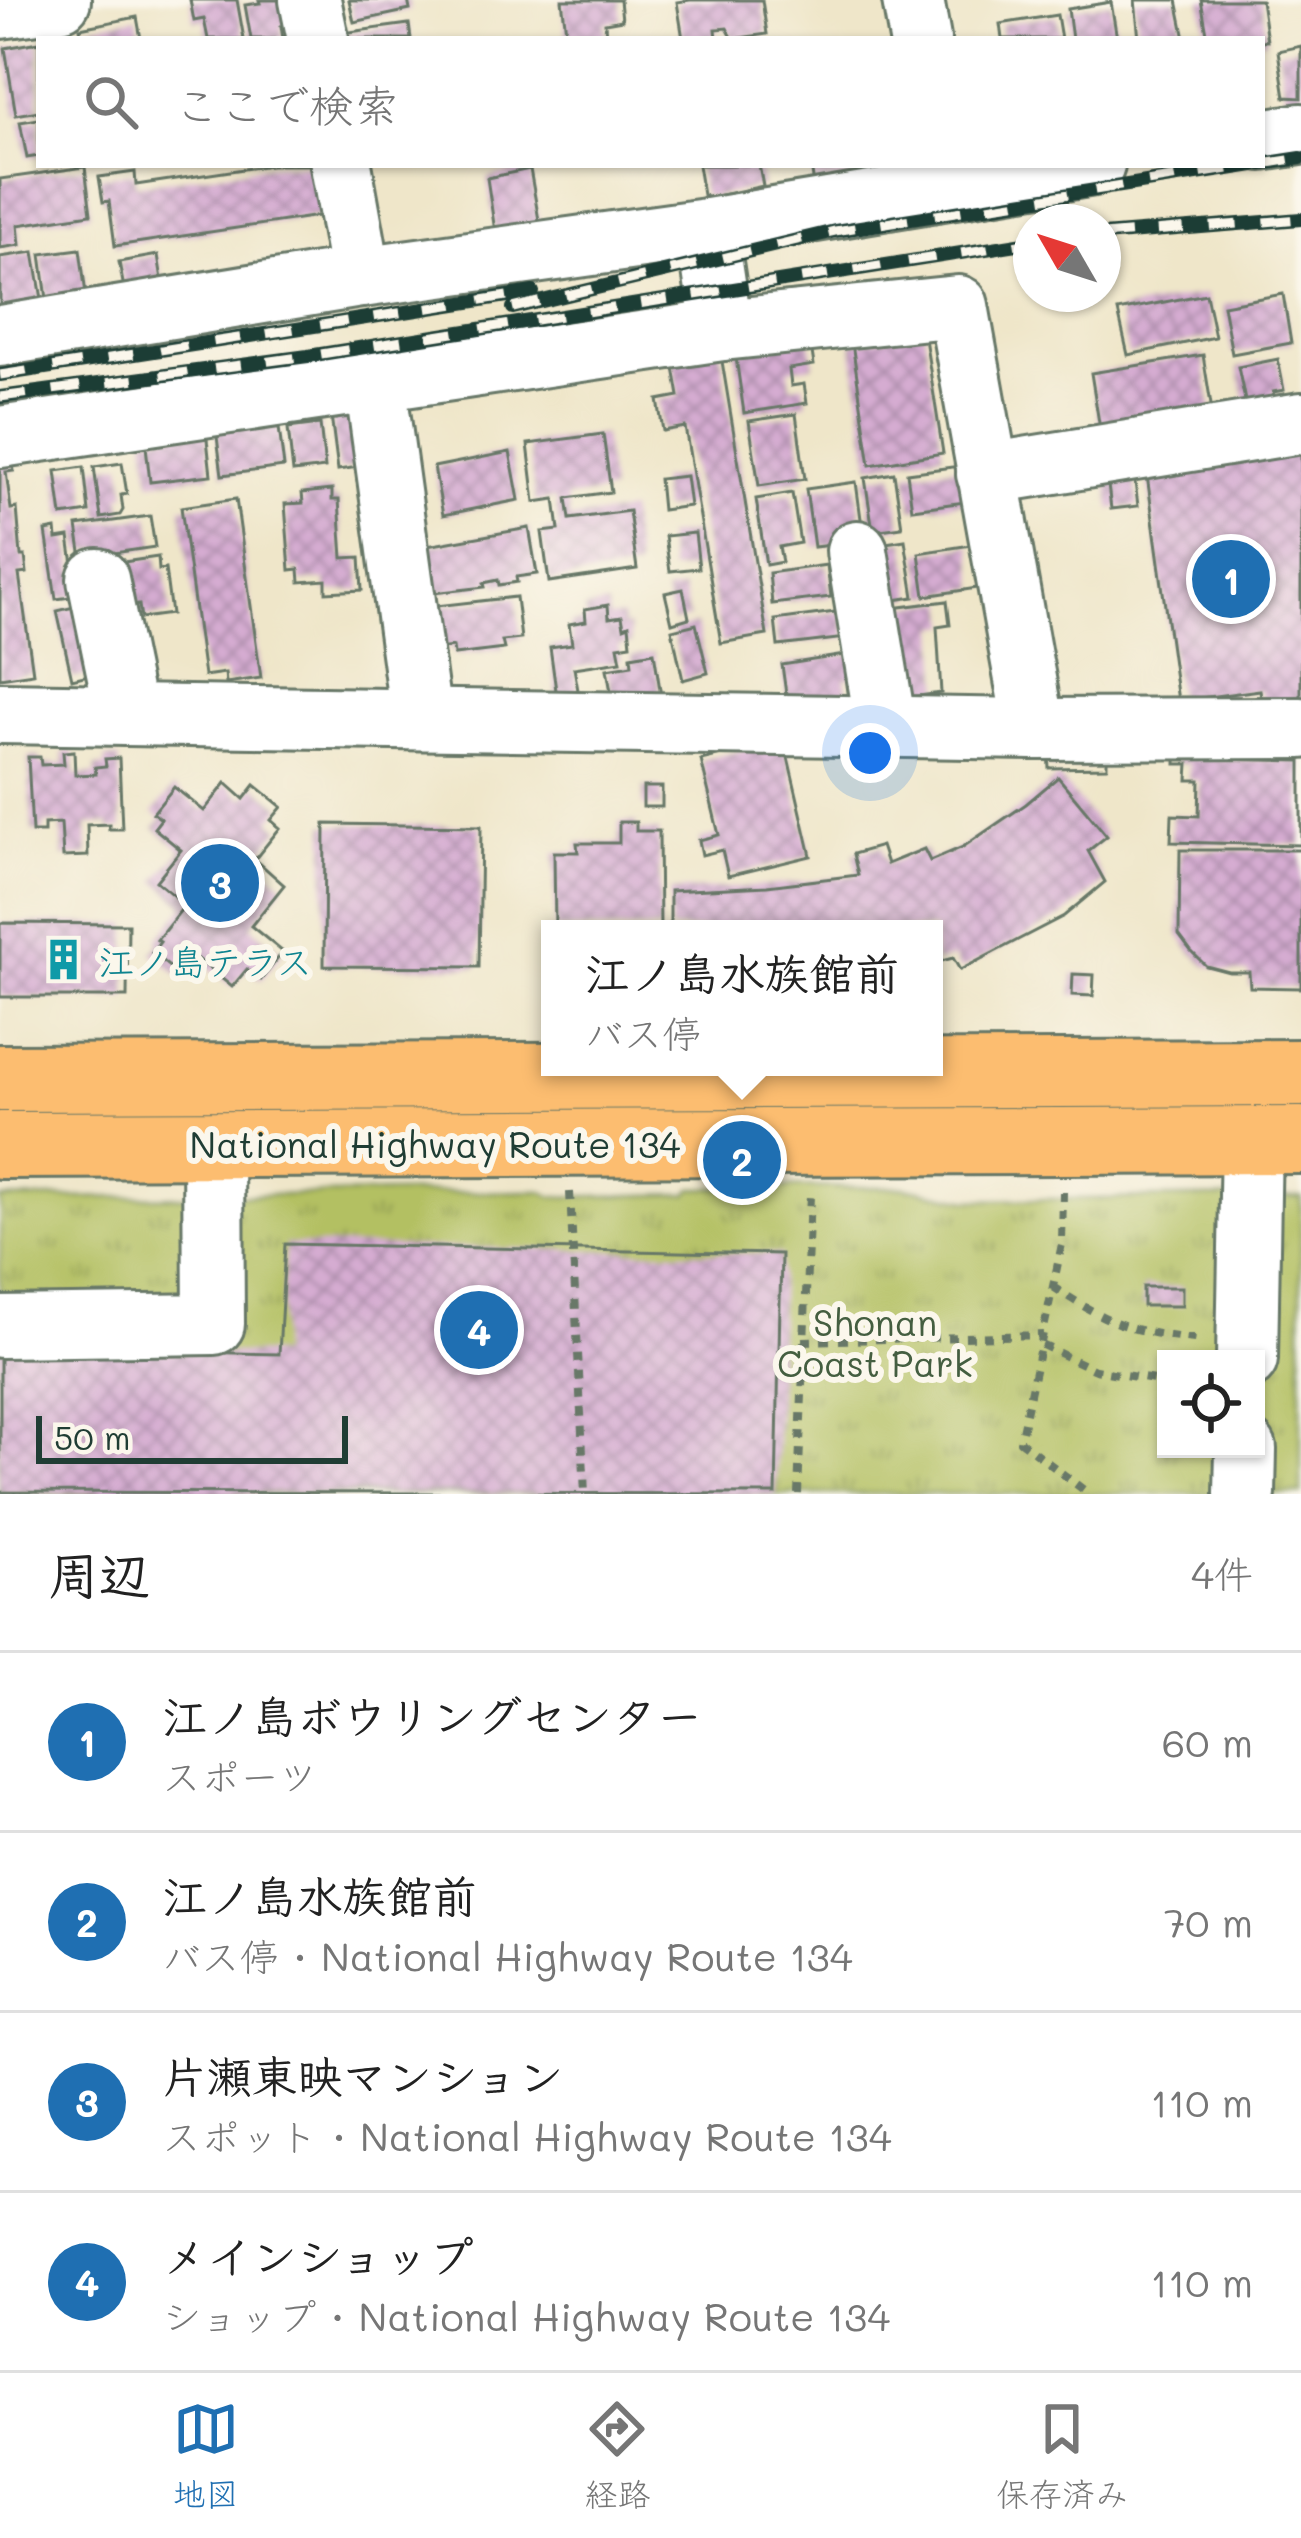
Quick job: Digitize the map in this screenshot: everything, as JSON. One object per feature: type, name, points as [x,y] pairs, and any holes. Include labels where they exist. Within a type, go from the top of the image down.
[{"type":"highway","name":"National Highway Route 134","points":[[943,1074],[1301,1073]]},
{"type":"highway","name":"National Highway Route 134","points":[[0,1078],[541,1076]]},
{"type":"highway","name":"National Highway Route 134","points":[[0,1145],[1276,1140]]},
{"type":"street","points":[[0,8],[60,0]]},
{"type":"street","points":[[310,0],[317,36]]},
{"type":"street","points":[[913,0],[919,36]]},
{"type":"street","points":[[1265,140],[1301,134]]},
{"type":"street","points":[[342,168],[361,278]]},
{"type":"street","points":[[0,336],[361,278],[707,230],[943,176],[1053,168]]},
{"type":"street","points":[[707,230],[722,330]]},
{"type":"street","points":[[0,436],[722,330],[958,306],[1034,729]]},
{"type":"street","points":[[375,382],[421,718]]},
{"type":"street","points":[[987,474],[1301,423]]},
{"type":"street","points":[[857,551],[886,727]]},
{"type":"street","points":[[98,579],[126,715]]},
{"type":"street","points":[[0,713],[1034,729],[1301,728]]},
{"type":"street","points":[[1247,1350],[1275,1227],[1276,1140]]},
{"type":"street","points":[[0,1328],[214,1324],[213,1144]]},
{"type":"street","points":[[1245,1494],[1246,1458]]},
{"type":"path","points":[[569,1172],[585,1494]]},
{"type":"path","points":[[798,1494],[811,1175]]},
{"type":"path","points":[[1063,1188],[1062,1244],[1020,1441],[1088,1494]]},
{"type":"path","points":[[1053,1287],[1102,1318],[1140,1333],[1241,1350]]},
{"type":"path","points":[[803,1341],[1042,1340],[1095,1370],[1157,1380]]},
{"type":"green space","name":"Shonan Coast Park","points":[[905,1187],[969,1200],[1301,1197],[1301,1494],[0,1494],[0,1199],[541,1191],[553,1197],[688,1194],[693,1188]]},
{"type":"building","points":[[190,0],[237,0],[243,36],[207,36],[204,19],[194,21]]},
{"type":"building","points":[[293,0],[297,23],[281,26],[283,36],[250,36],[245,5]]},
{"type":"building","points":[[349,0],[408,0],[410,10],[354,22]]},
{"type":"building","points":[[562,0],[620,0],[622,20],[605,23],[606,36],[567,36]]},
{"type":"building","points":[[762,0],[767,34],[731,36],[727,28],[716,29],[717,36],[683,36],[677,2]]},
{"type":"building","points":[[1135,0],[1177,0],[1184,36],[1139,36]]},
{"type":"building","points":[[1201,0],[1261,0],[1267,41],[1265,36],[1207,36]]},
{"type":"building","points":[[1111,2],[1117,36],[1072,36],[1068,9]]},
{"type":"building","points":[[1057,15],[1060,36],[1002,36],[1000,24]]},
{"type":"building","points":[[137,17],[140,36],[81,36],[80,28]]},
{"type":"building","points":[[409,24],[411,36],[342,36]]},
{"type":"building","points":[[36,43],[36,112],[16,115],[5,48]]},
{"type":"building","points":[[1301,46],[1301,98],[1285,97],[1278,51]]},
{"type":"building","points":[[36,119],[36,156],[27,158],[20,122]]},
{"type":"building","points":[[85,168],[91,214],[18,225],[20,245],[0,248],[0,179]]},
{"type":"building","points":[[251,168],[325,168],[332,214],[115,246],[109,201],[103,202],[99,177],[135,172],[136,185]]},
{"type":"building","points":[[698,168],[760,168],[763,186],[703,195]]},
{"type":"building","points":[[811,168],[859,168],[861,179],[814,185]]},
{"type":"building","points":[[530,169],[540,226],[495,231],[487,178]]},
{"type":"building","points":[[80,249],[87,302],[48,307],[41,254]]},
{"type":"building","points":[[34,252],[43,305],[0,311],[0,257]]},
{"type":"building","points":[[158,255],[164,292],[126,299],[119,262]]},
{"type":"building","points":[[1206,294],[1215,337],[1128,355],[1121,310]]},
{"type":"building","points":[[1283,294],[1291,343],[1232,354],[1223,305]]},
{"type":"building","points":[[924,332],[943,453],[870,465],[852,343]]},
{"type":"building","points":[[718,337],[767,635],[721,643],[685,427],[663,431],[658,400],[679,396],[670,345]]},
{"type":"building","points":[[810,339],[814,365],[789,369],[791,386],[804,384],[807,403],[744,413],[735,351]]},
{"type":"building","points":[[1203,355],[1212,411],[1100,429],[1091,373]]},
{"type":"building","points":[[1278,359],[1284,390],[1273,392],[1277,409],[1248,415],[1238,367]]},
{"type":"building","points":[[370,410],[359,467],[338,470],[331,415]]},
{"type":"building","points":[[796,414],[805,479],[759,486],[749,421]]},
{"type":"building","points":[[278,420],[284,467],[222,475],[216,429]]},
{"type":"building","points":[[320,424],[325,468],[293,472],[288,428]]},
{"type":"building","points":[[206,430],[211,475],[150,482],[145,437]]},
{"type":"building","points":[[603,434],[611,492],[567,498],[570,519],[629,511],[637,569],[549,582],[542,532],[559,530],[555,499],[535,502],[528,444]]},
{"type":"building","points":[[1301,445],[1301,700],[1262,706],[1260,690],[1178,701],[1146,468]]},
{"type":"building","points":[[510,452],[519,500],[443,515],[434,467]]},
{"type":"building","points":[[12,460],[14,471],[6,472],[11,509],[17,508],[21,556],[25,556],[27,573],[19,574],[33,673],[0,678],[0,461]]},
{"type":"building","points":[[122,463],[127,494],[121,495],[123,510],[120,515],[101,518],[94,467]]},
{"type":"building","points":[[968,465],[973,501],[912,509],[907,473]]},
{"type":"building","points":[[84,467],[89,512],[62,516],[56,471]]},
{"type":"building","points":[[894,473],[902,527],[873,531],[865,478]]},
{"type":"building","points":[[1134,474],[1138,506],[1111,509],[1107,477]]},
{"type":"building","points":[[686,476],[690,506],[662,510],[659,479]]},
{"type":"building","points":[[856,482],[864,541],[814,547],[806,489]]},
{"type":"building","points":[[332,490],[332,500],[339,500],[343,558],[360,557],[362,590],[326,592],[326,580],[300,582],[299,569],[290,570],[285,504],[303,503],[302,493]]},
{"type":"building","points":[[792,493],[800,543],[779,547],[782,562],[766,565],[756,499]]},
{"type":"building","points":[[236,499],[261,678],[226,683],[225,673],[204,676],[181,507]]},
{"type":"building","points":[[150,516],[155,547],[100,555],[100,549],[81,552],[77,526]]},
{"type":"building","points":[[529,528],[537,574],[516,577],[517,582],[499,585],[498,580],[484,583],[485,587],[424,594],[416,548]]},
{"type":"building","points":[[56,529],[57,539],[69,537],[74,571],[85,595],[56,599],[46,531]]},
{"type":"building","points":[[695,533],[699,568],[670,571],[665,536]]},
{"type":"building","points":[[905,540],[914,597],[881,602],[873,545]]},
{"type":"building","points":[[971,545],[977,588],[925,596],[919,553]]},
{"type":"building","points":[[158,557],[159,570],[165,569],[171,614],[141,618],[117,563]]},
{"type":"building","points":[[827,565],[831,597],[772,604],[769,573]]},
{"type":"building","points":[[683,589],[689,618],[672,623],[665,593]]},
{"type":"building","points":[[516,597],[521,639],[502,641],[504,649],[454,655],[453,647],[431,650],[427,607]]},
{"type":"building","points":[[947,601],[950,625],[937,627],[941,693],[896,699],[884,609]]},
{"type":"building","points":[[86,604],[101,672],[72,679],[57,611]]},
{"type":"building","points":[[608,605],[609,618],[622,616],[624,627],[629,625],[631,644],[618,646],[621,661],[574,668],[580,701],[558,705],[550,647],[572,644],[569,624],[586,621],[585,609]]},
{"type":"building","points":[[843,611],[846,638],[778,646],[775,620]]},
{"type":"building","points":[[696,624],[708,673],[683,680],[672,630]]},
{"type":"building","points":[[654,652],[661,696],[613,704],[607,669],[632,665],[631,656]]},
{"type":"building","points":[[857,653],[860,676],[845,678],[848,699],[822,703],[821,695],[787,701],[782,665]]},
{"type":"building","points":[[784,740],[811,856],[728,876],[722,850],[702,855],[699,840],[719,835],[701,760]]},
{"type":"building","points":[[74,751],[75,775],[96,774],[95,767],[106,766],[105,759],[119,758],[122,829],[87,825],[88,856],[63,857],[61,823],[44,824],[44,832],[32,832],[28,757],[40,757],[41,765],[64,764],[63,752]]},
{"type":"building","points":[[1048,752],[1107,752],[1107,767],[1049,768]]},
{"type":"building","points":[[1176,758],[1301,761],[1301,845],[1171,842],[1172,815],[1199,816],[1200,780],[1188,780],[1189,764],[1176,764]]},
{"type":"building","points":[[1058,777],[1107,836],[1088,851],[1105,882],[1064,916],[960,970],[953,958],[943,961],[943,920],[670,920],[670,891],[858,875],[853,854],[881,846],[887,864],[924,849],[930,861],[963,847]]},
{"type":"building","points":[[226,783],[244,799],[255,785],[282,807],[271,820],[280,828],[255,859],[284,885],[251,926],[283,952],[261,980],[247,969],[232,987],[198,959],[183,978],[152,953],[185,905],[156,881],[181,850],[154,828],[161,819],[153,813],[174,787],[204,811]]},
{"type":"building","points":[[643,787],[662,787],[662,807],[643,807]]},
{"type":"building","points":[[619,822],[636,822],[636,831],[659,831],[660,920],[555,920],[554,852],[578,852],[577,843],[619,843]]},
{"type":"building","points":[[325,824],[481,826],[479,967],[324,966]]},
{"type":"building","points":[[1180,850],[1301,850],[1301,988],[1250,987],[1249,972],[1206,966],[1191,951],[1179,935]]},
{"type":"building","name":"江ノ島テラス","points":[[0,923],[128,924],[127,997],[0,997]]},
{"type":"building","points":[[1073,974],[1094,975],[1093,996],[1072,995]]},
{"type":"building","points":[[285,1244],[781,1254],[776,1494],[0,1492],[0,1348],[279,1354]]},
{"type":"building","points":[[1143,1287],[1182,1287],[1182,1306],[1143,1306]]},
{"type":"railway","points":[[1265,164],[1301,158]]},
{"type":"railway","points":[[513,308],[835,231],[1235,168]]},
{"type":"railway","points":[[1121,234],[1301,219]]},
{"type":"railway","points":[[0,397],[308,356],[1013,245]]},
{"type":"railway","points":[[0,375],[533,292]]},
{"type":"place","name":"江ノ島ボウリングセンター","points":[[1231,579]]},
{"type":"place","name":"片瀬東映マンション","points":[[220,883]]},
{"type":"place","name":"江ノ島テラス","points":[[64,960]]},
{"type":"place","name":"江ノ島水族館前","points":[[742,1160]]},
{"type":"place","name":"メインショップ","points":[[479,1330]]}]
